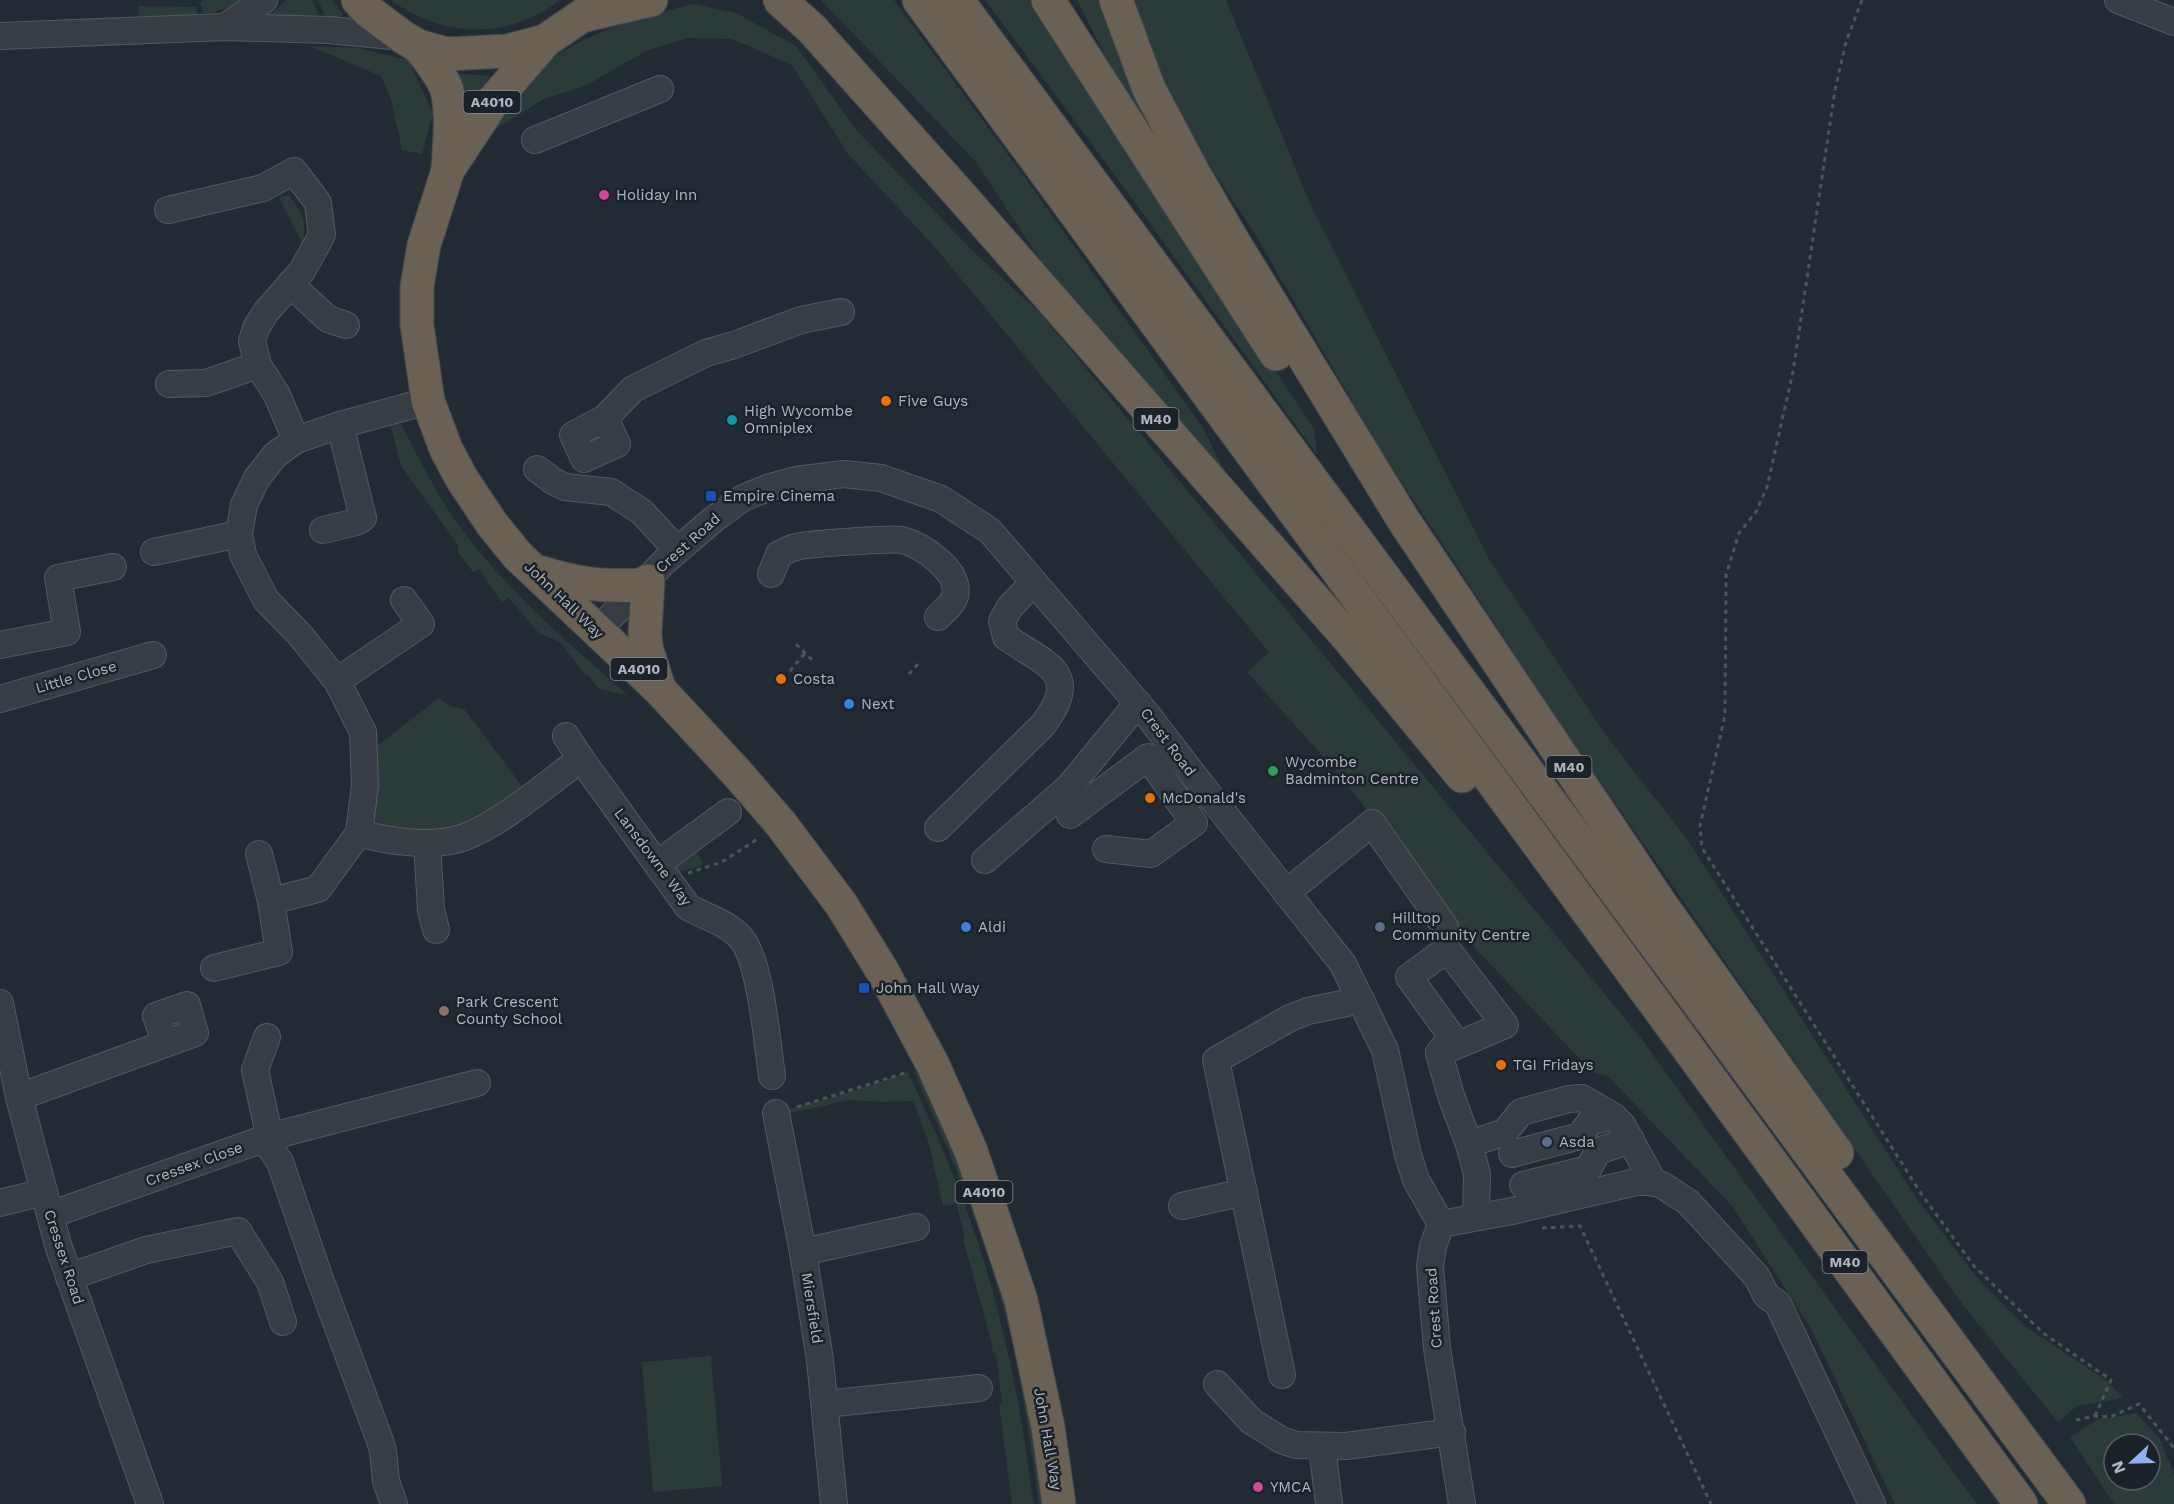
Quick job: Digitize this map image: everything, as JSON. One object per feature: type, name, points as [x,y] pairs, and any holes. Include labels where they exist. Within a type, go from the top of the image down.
[{"type":"highway","points":[[358,0],[368,11],[411,41],[447,54],[507,51],[545,41],[593,8],[651,0]]},
{"type":"highway","name":"M40","points":[[753,0],[789,7],[962,197],[1350,640],[1550,884],[1668,1019]]},
{"type":"highway","name":"M40","points":[[919,0],[1395,652],[1668,1019],[2021,1504]]},
{"type":"highway","name":"M40","points":[[957,0],[2071,1504]]},
{"type":"highway","name":"M40","points":[[1048,0],[1391,531],[1513,714],[1688,968],[1752,1075]]},
{"type":"highway","name":"M40","points":[[1116,0],[1149,89],[1193,172],[1404,521],[1660,903],[1894,1235],[2028,1431],[2071,1504]]},
{"type":"highway","name":"John Hall Way","points":[[411,41],[434,65],[448,95],[448,170]]},
{"type":"highway","name":"John Hall Way","points":[[545,41],[494,100],[448,170],[424,245],[417,286],[417,325],[428,401],[446,449],[462,479],[492,524],[518,556],[659,689],[737,772],[781,824],[847,914],[883,972],[933,1065],[971,1151],[1021,1300],[1048,1427],[1059,1504]]},
{"type":"highway","points":[[534,570],[573,582],[592,585],[646,583],[646,640],[659,689]]},
{"type":"street","points":[[225,27],[264,0]]},
{"type":"street","points":[[2118,0],[2174,22]]},
{"type":"street","points":[[0,36],[225,27],[329,30],[411,41]]},
{"type":"street","points":[[535,140],[660,89]]},
{"type":"street","points":[[168,210],[263,188],[294,171],[318,203],[322,235],[302,271],[266,312],[256,328],[252,341],[258,365],[277,395],[296,440]]},
{"type":"street","points":[[290,284],[328,319],[346,325]]},
{"type":"street","points":[[605,418],[633,389],[706,353],[801,320],[842,312]]},
{"type":"street","points":[[170,384],[206,383],[258,365]]},
{"type":"street","points":[[271,901],[318,889],[359,833],[365,785],[363,732],[337,681],[300,635],[266,600],[243,555],[239,534],[244,505],[257,478],[275,455],[296,440],[340,425],[428,401]]},
{"type":"street","points":[[323,530],[357,522],[363,518],[340,425]]},
{"type":"street","points":[[537,469],[565,487],[611,492],[642,512],[677,550]]},
{"type":"street","name":"Crest Road","points":[[597,631],[677,550],[714,519],[743,498],[796,480],[844,474],[880,478],[941,499],[990,531],[1138,703],[1343,964],[1361,1000],[1385,1050],[1408,1155],[1416,1180],[1441,1224],[1433,1246],[1430,1267],[1437,1348],[1462,1504]]},
{"type":"street","points":[[154,552],[239,534]]},
{"type":"street","points":[[771,574],[779,554],[797,546],[901,539],[936,557],[948,571],[954,583],[955,596],[938,617]]},
{"type":"street","points":[[0,645],[67,632],[58,578],[113,567]]},
{"type":"street","points":[[938,828],[1043,725],[1053,712],[1061,692],[1060,678],[1047,662],[1006,637],[1002,621],[1010,607],[1034,582]]},
{"type":"street","points":[[337,681],[421,624],[404,600]]},
{"type":"street","name":"Little Close","points":[[0,699],[153,655]]},
{"type":"street","points":[[985,860],[1069,788],[1138,703]]},
{"type":"street","name":"Lansdowne Way","points":[[566,736],[580,759],[688,907],[706,918],[728,926],[741,938],[752,956],[760,993],[772,1076]]},
{"type":"street","points":[[1070,815],[1148,757],[1194,823],[1151,854],[1106,849]]},
{"type":"street","points":[[359,833],[377,838],[427,843],[463,837],[492,824],[580,759]]},
{"type":"street","points":[[662,872],[728,812]]},
{"type":"street","points":[[1286,892],[1372,823],[1445,927]]},
{"type":"street","points":[[427,843],[431,910],[436,930]]},
{"type":"street","points":[[214,968],[279,952],[271,901],[259,855]]},
{"type":"street","points":[[1282,1375],[1216,1060],[1290,1018],[1308,1011],[1361,1000]]},
{"type":"street","name":"Cressex Road","points":[[0,1003],[19,1097],[47,1204],[69,1277],[150,1504]]},
{"type":"street","points":[[267,1037],[255,1070],[267,1125],[268,1145],[280,1162],[383,1451],[386,1481],[394,1504]]},
{"type":"street","points":[[19,1097],[166,1043]]},
{"type":"street","points":[[1439,1053],[1477,1174],[1476,1217]]},
{"type":"street","points":[[268,1145],[274,1138],[284,1133],[477,1083]]},
{"type":"street","points":[[1516,1164],[1521,1112],[1569,1099],[1582,1098],[1614,1126],[1654,1183]]},
{"type":"street","name":"Miersfield","points":[[776,1113],[803,1252],[820,1360],[834,1504]]},
{"type":"street","points":[[1441,1224],[1476,1217],[1516,1164],[1580,1136],[1614,1126]]},
{"type":"street","points":[[1516,1164],[1588,1169],[1614,1126]]},
{"type":"street","name":"Cressex Close","points":[[0,1203],[47,1204],[258,1141],[268,1145]]},
{"type":"street","points":[[1469,1144],[1516,1164],[1654,1183],[1674,1191],[1688,1202],[1757,1277],[1766,1295],[1778,1304],[1872,1504]]},
{"type":"street","points":[[1182,1206],[1244,1192]]},
{"type":"street","points":[[69,1277],[146,1250],[248,1226],[283,1322]]},
{"type":"street","points":[[803,1252],[916,1227]]},
{"type":"street","points":[[1217,1384],[1251,1421],[1281,1440],[1296,1445],[1322,1447],[1452,1432]]},
{"type":"street","points":[[825,1404],[979,1388]]},
{"type":"street","points":[[1322,1447],[1329,1504]]},
{"type":"path","points":[[1862,0],[1846,42],[1835,90],[1792,372],[1767,487],[1756,512],[1739,532],[1726,574],[1725,715],[1700,826],[1702,848],[1922,1195],[1974,1266],[2043,1333],[2111,1380],[2095,1416]]},
{"type":"path","points":[[796,644],[813,661]]},
{"type":"path","points":[[790,671],[805,653]]},
{"type":"path","points":[[909,674],[920,662]]},
{"type":"path","points":[[662,872],[722,862],[781,824]]},
{"type":"path","points":[[776,1113],[933,1065]]},
{"type":"path","points":[[1580,1226],[1712,1504]]},
{"type":"path","points":[[2076,1420],[2095,1416],[2110,1417],[2139,1404],[2174,1448]]},
{"type":"shaded area","points":[[203,0],[240,0],[231,7],[204,15],[200,4]]},
{"type":"shaded area","points":[[286,0],[312,0],[320,17],[269,17]]},
{"type":"shaded area","points":[[318,0],[332,0],[343,14],[340,19],[326,18]]},
{"type":"shaded area","points":[[391,0],[560,0],[540,13],[519,22],[497,28],[476,30],[454,28],[433,22]]},
{"type":"shaded area","points":[[821,0],[894,0],[1024,176],[1203,428],[1240,502],[1053,279],[975,161]]},
{"type":"shaded area","points":[[985,0],[1035,0],[1314,429],[1317,455],[1128,193]]},
{"type":"shaded area","points":[[1077,0],[1107,0],[1187,179],[1129,102]]},
{"type":"shaded area","points":[[1133,0],[1226,0],[1312,208],[1490,561],[1604,733],[1687,839],[1916,1198],[1979,1280],[2025,1326],[2107,1381],[2123,1398],[2077,1406],[2058,1422],[1963,1305],[1572,741],[1381,451],[1253,231],[1203,156],[1169,96]]},
{"type":"shaded area","points":[[692,4],[736,13],[797,47],[856,130],[973,251],[1041,314],[1641,1038],[1977,1504],[1895,1504],[1811,1329],[1733,1207],[1607,1075],[1592,1072],[1460,932],[1341,776],[1247,672],[1269,652],[934,246],[848,154],[792,65],[732,39],[687,38],[646,51],[585,86],[544,99],[496,129],[495,114],[534,73],[557,55],[593,35]]},
{"type":"shaded area","points":[[138,6],[196,7],[198,16],[139,19]]},
{"type":"shaded area","points":[[310,46],[357,48],[408,60],[433,113],[422,154],[402,150],[391,99],[381,76]]},
{"type":"shaded area","points":[[455,73],[490,76],[466,111]]},
{"type":"shaded area","points":[[288,195],[298,207],[303,218],[303,246],[279,197]]},
{"type":"shaded area","points":[[390,423],[401,424],[445,505],[481,554],[520,597],[628,695],[599,689],[587,674],[585,675],[560,642],[539,633],[509,598],[502,602],[479,569],[473,572],[458,552],[458,545],[401,466]]},
{"type":"shaded area","points":[[439,698],[448,705],[465,710],[524,789],[481,822],[424,836],[376,826],[371,813],[374,748]]},
{"type":"shaded area","points":[[692,846],[703,863],[700,866],[678,872],[671,861]]},
{"type":"shaded area","points":[[917,1071],[951,1144],[1000,1285],[1017,1354],[1032,1433],[1042,1504],[1039,1504],[1031,1444],[1013,1346],[994,1275],[970,1206],[914,1072]]},
{"type":"shaded area","points":[[908,1072],[960,1193],[992,1288],[1015,1388],[1033,1504],[1012,1504],[999,1404],[1002,1404],[996,1353],[993,1353],[956,1204],[943,1206],[928,1140],[913,1101],[850,1100],[791,1113],[786,1113],[785,1110],[854,1091]]},
{"type":"shaded area","points":[[711,1356],[722,1486],[653,1492],[642,1362]]},
{"type":"shaded area","points":[[2136,1413],[2154,1432],[2102,1432],[2102,1486],[2070,1437],[2099,1419]]},
{"type":"shaded area","points":[[2162,1444],[2174,1475],[2174,1504],[2114,1504],[2106,1492],[2162,1492]]},
{"type":"place","name":"Holiday Inn","points":[[604,195]]},
{"type":"place","name":"Five Guys","points":[[886,401]]},
{"type":"place","name":"High Wycombe Omniplex","points":[[732,420]]},
{"type":"place","name":"Empire Cinema","points":[[711,496]]},
{"type":"place","name":"Costa","points":[[781,679]]},
{"type":"place","name":"Next","points":[[849,704]]},
{"type":"place","name":"Wycombe Badminton Centre","points":[[1273,771]]},
{"type":"place","name":"McDonald's","points":[[1150,798]]},
{"type":"place","name":"Aldi","points":[[966,927]]},
{"type":"place","name":"Hilltop Community Centre","points":[[1380,927]]},
{"type":"place","name":"John Hall Way","points":[[864,988]]},
{"type":"place","name":"Park Crescent County School","points":[[444,1011]]},
{"type":"place","name":"TGI Fridays","points":[[1501,1065]]},
{"type":"place","name":"Asda","points":[[1547,1142]]},
{"type":"place","name":"YMCA","points":[[1258,1487]]}]
